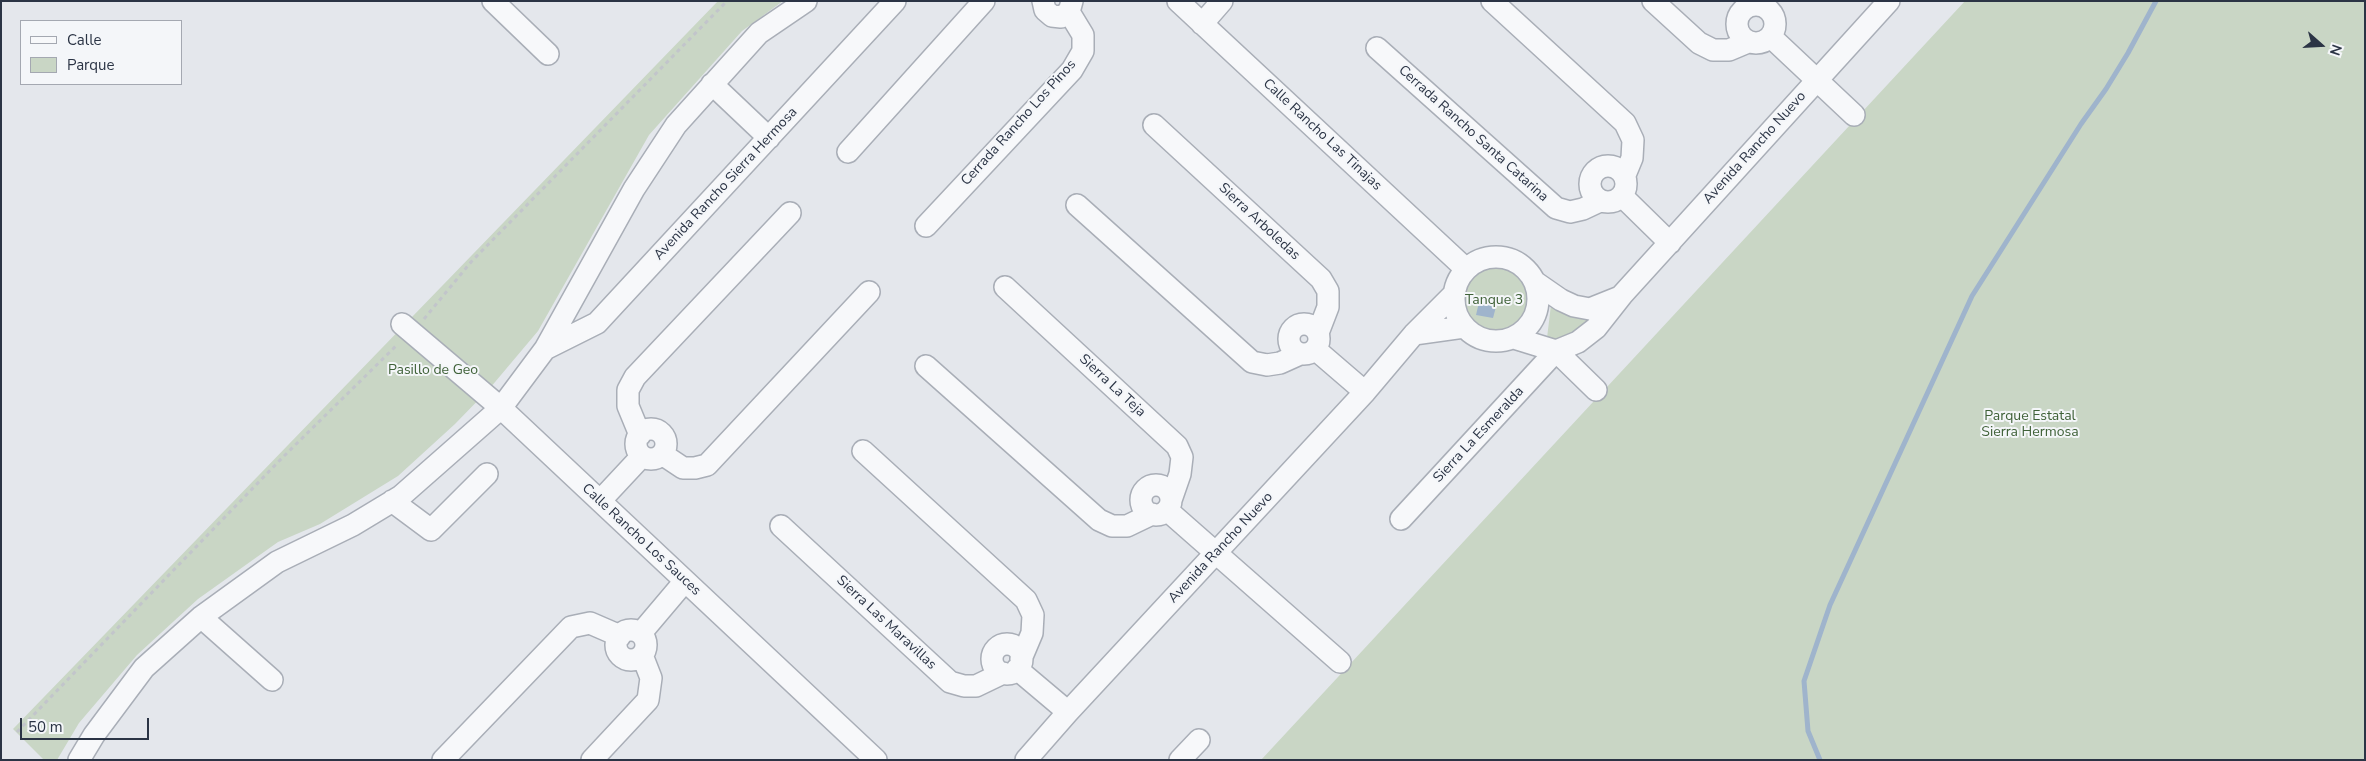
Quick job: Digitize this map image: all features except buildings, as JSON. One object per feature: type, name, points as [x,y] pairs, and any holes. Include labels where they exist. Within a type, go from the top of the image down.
[{"type":"street","points":[[493,1],[548,54]]},
{"type":"street","name":"Avenida Rancho Sierra Hermosa","points":[[79,760],[94,735],[144,668],[201,617],[277,562],[353,525],[392,501],[501,408],[544,349],[634,189],[676,125],[759,33],[806,1]]},
{"type":"street","name":"Avenida Rancho Sierra Hermosa","points":[[544,349],[597,323],[895,1]]},
{"type":"street","points":[[848,152],[984,1]]},
{"type":"street","points":[[1043,1],[1045,10],[1052,16],[1061,17],[1070,7]]},
{"type":"street","name":"Calle Rancho Las Tinajas","points":[[1178,1],[1466,269]]},
{"type":"street","points":[[1202,24],[1222,1]]},
{"type":"street","points":[[1492,1],[1625,123],[1633,140],[1632,158],[1624,175]]},
{"type":"street","points":[[1653,1],[1699,44],[1713,50],[1729,50],[1748,42]]},
{"type":"street","name":"Avenida Rancho Nuevo","points":[[1556,351],[1578,342],[1596,328],[1622,295],[1889,1]]},
{"type":"street","points":[[1750,6],[1759,6],[1767,9],[1775,8],[1774,30],[1771,37],[1764,42],[1756,44],[1748,42],[1741,36],[1738,28],[1738,19],[1743,11],[1750,6]]},
{"type":"street","name":"Cerrada Rancho Los Pinos","points":[[926,226],[1072,70],[1083,51],[1083,35],[1070,7]]},
{"type":"street","points":[[1771,37],[1854,115]]},
{"type":"street","name":"Cerrada Rancho Santa Catarina","points":[[1377,48],[1556,208],[1570,212],[1600,201]]},
{"type":"street","points":[[712,84],[769,138]]},
{"type":"street","name":"Sierra Arboledas","points":[[1154,125],[1321,279],[1328,291],[1328,307],[1311,345]]},
{"type":"street","points":[[1608,165],[1618,168],[1624,175],[1627,186],[1622,196],[1612,202],[1600,201],[1593,194],[1589,185],[1592,175],[1599,168],[1608,165]]},
{"type":"street","points":[[1622,196],[1670,243]]},
{"type":"street","points":[[1077,206],[1252,362],[1267,365],[1280,363],[1311,345],[1365,392]]},
{"type":"street","points":[[600,501],[666,444],[660,432],[651,429],[640,435],[628,406],[628,390],[635,377],[790,213]]},
{"type":"street","points":[[1535,282],[1538,298],[1536,314],[1527,328],[1514,338],[1496,342],[1478,338],[1464,327],[1455,311],[1454,294],[1458,281],[1466,269],[1480,260],[1496,257],[1512,260],[1525,269],[1535,282],[1561,300],[1574,306],[1590,309],[1622,295]]},
{"type":"street","name":"Sierra La Teja","points":[[1005,287],[1177,446],[1182,457],[1180,474],[1163,508]]},
{"type":"street","points":[[652,455],[683,468],[695,468],[706,465],[869,292]]},
{"type":"street","name":"Avenida Rancho Nuevo","points":[[1026,760],[1068,712],[1365,392],[1414,334],[1454,294]]},
{"type":"street","name":"Calle Rancho Los Sauces","points":[[406,327],[501,408],[876,760]]},
{"type":"street","points":[[1414,334],[1464,327]]},
{"type":"street","points":[[1514,338],[1556,351],[1596,390]]},
{"type":"street","name":"Sierra La Esmeralda","points":[[1401,519],[1556,351]]},
{"type":"street","points":[[926,366],[1099,520],[1112,526],[1127,526],[1163,508],[1217,552],[1340,662]]},
{"type":"street","points":[[863,451],[1026,600],[1033,615],[1032,633],[1014,667],[1068,712]]},
{"type":"street","points":[[392,501],[431,530],[487,474]]},
{"type":"street","name":"Sierra Las Maravillas","points":[[782,526],[950,682],[964,686],[976,686],[1014,667]]},
{"type":"street","points":[[641,633],[685,581]]},
{"type":"street","points":[[201,617],[272,680]]},
{"type":"street","points":[[443,760],[571,627],[590,623],[620,636]]},
{"type":"street","points":[[634,630],[641,633],[645,640],[646,648],[642,655],[634,660],[626,659],[618,653],[616,644],[620,636],[626,631],[634,630]]},
{"type":"street","points":[[592,760],[648,700],[651,678],[642,655]]},
{"type":"street","points":[[1180,760],[1199,740]]},
{"type":"path","points":[[16,732],[406,327],[428,315],[472,262],[727,1]]},
{"type":"green space","name":"Pasillo de Geo","points":[[718,1],[783,1],[742,31],[649,135],[538,331],[490,388],[455,424],[398,476],[320,524],[278,542],[198,599],[137,655],[79,723],[57,760],[44,760],[13,729]]},
{"type":"green space","name":"Parque Estatal Sierra Hermosa","points":[[1965,1],[2365,1],[2365,760],[1261,760]]},
{"type":"green space","name":"Tanque 3","points":[[1501,265],[1520,275],[1528,287],[1530,301],[1528,315],[1520,327],[1508,335],[1487,337],[1468,327],[1460,315],[1458,294],[1468,275],[1480,267]]},
{"type":"green space","points":[[1551,305],[1607,307],[1576,338],[1553,344],[1547,338]]},
{"type":"water","points":[[1480,298],[1497,303],[1493,318],[1476,315]]},
{"type":"waterway","points":[[1820,760],[1808,731],[1804,681],[1830,605],[1972,296],[2081,124],[2106,89],[2156,1]]}]
